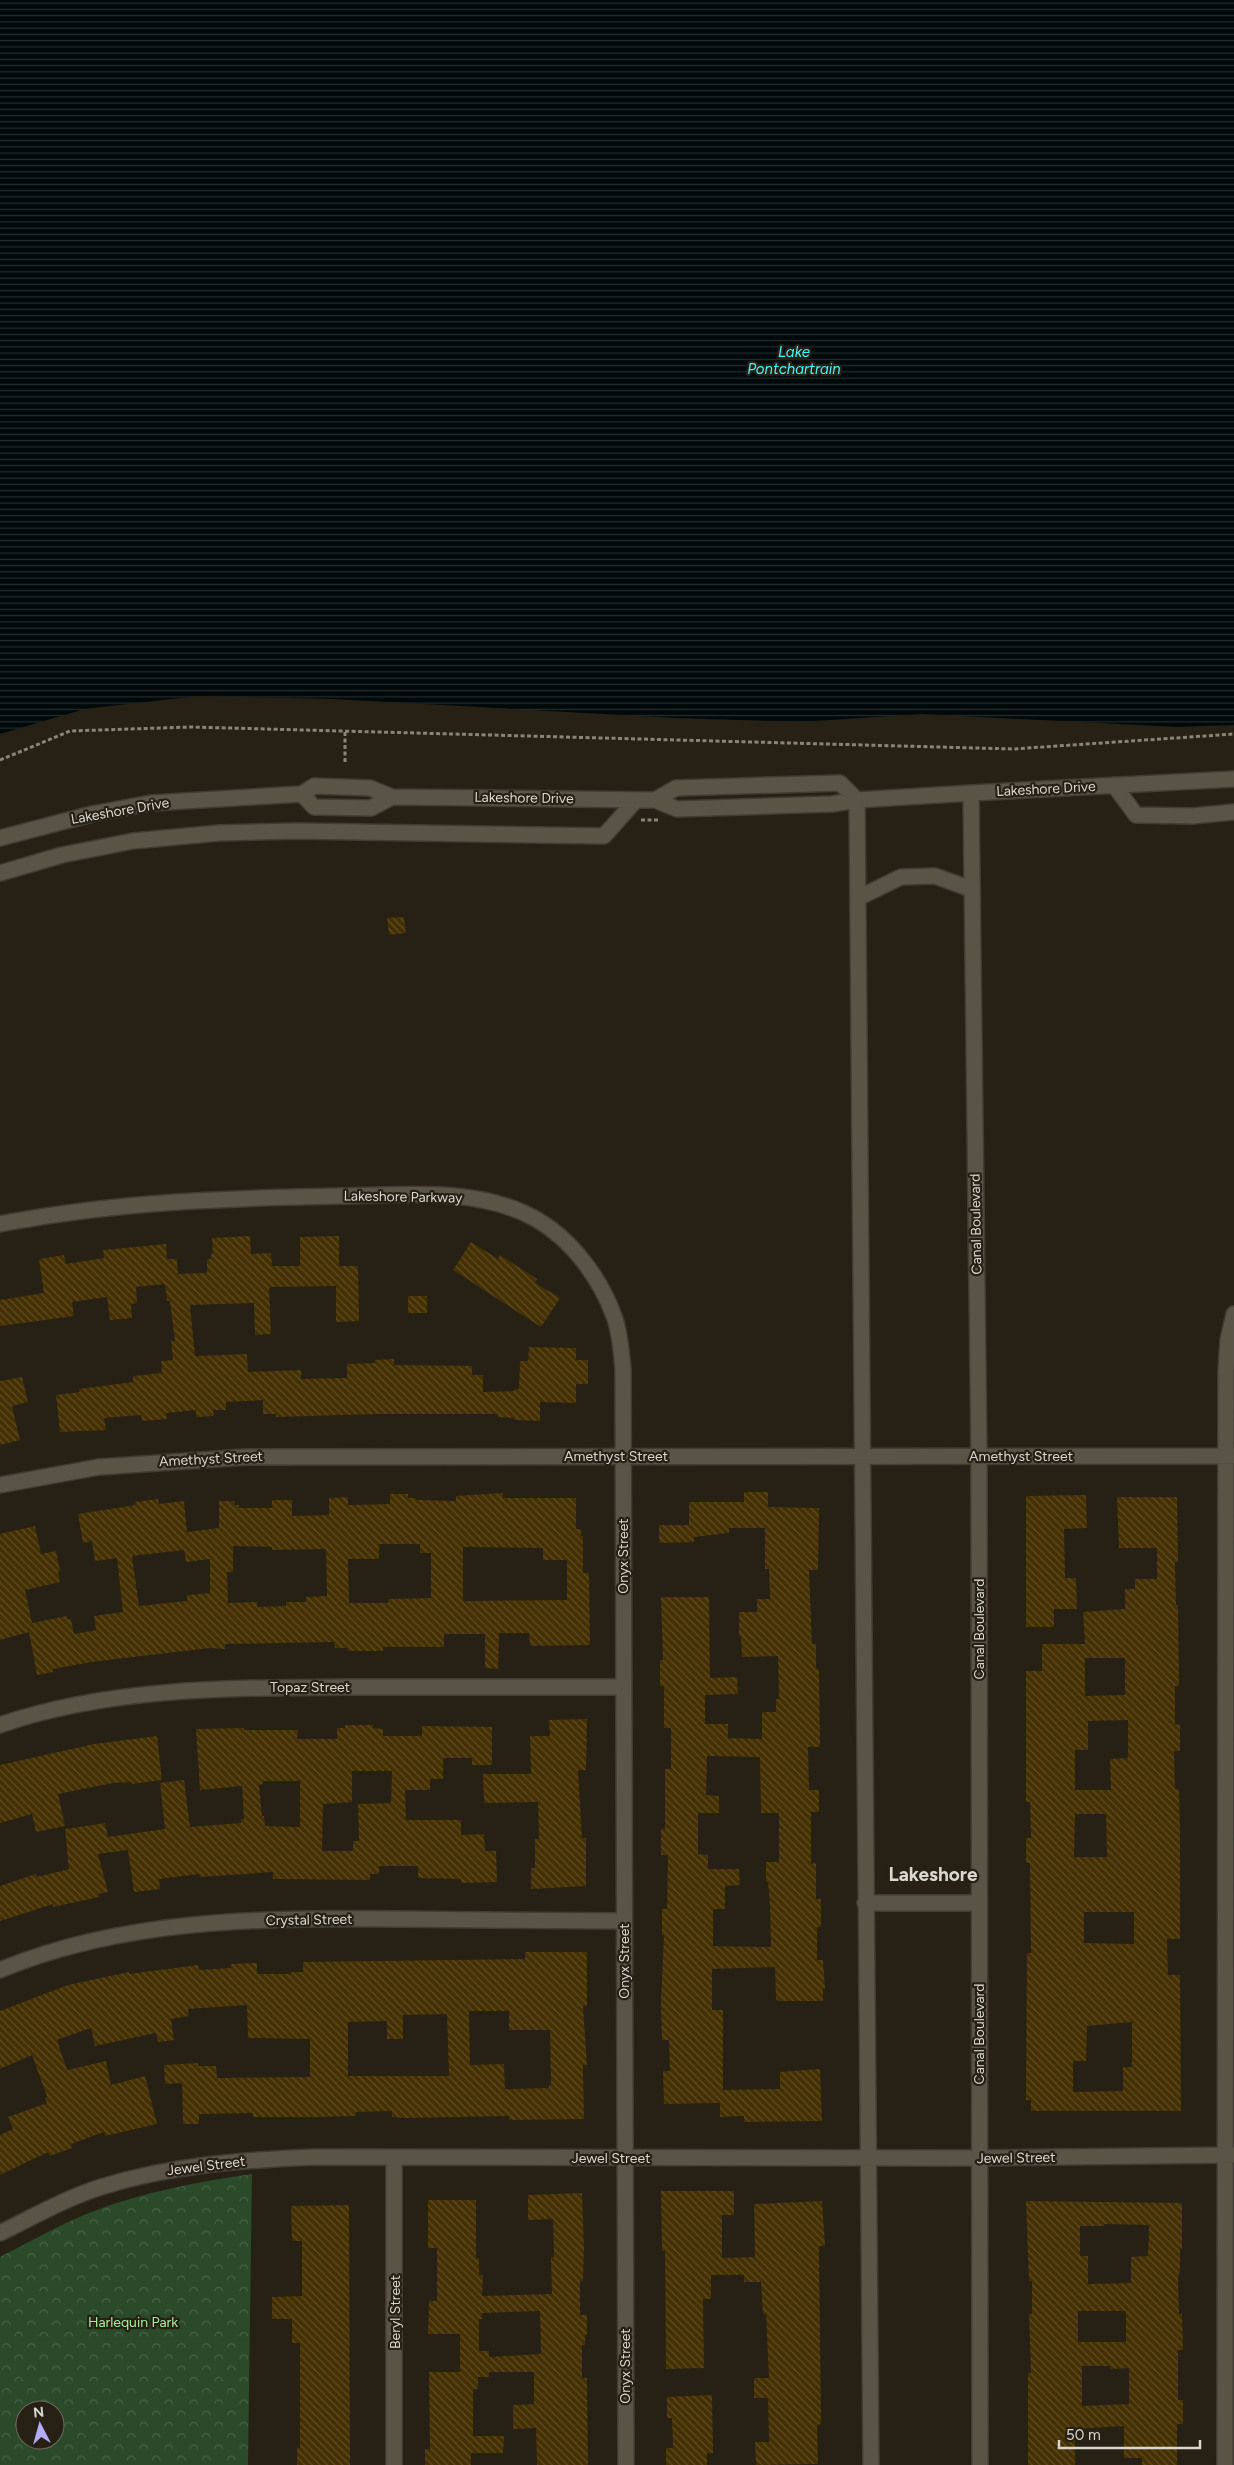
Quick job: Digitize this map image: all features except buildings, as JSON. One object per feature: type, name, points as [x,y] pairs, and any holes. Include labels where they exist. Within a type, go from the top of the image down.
[{"type":"street","name":"Lakeshore Drive","points":[[0,838],[92,814],[151,803],[302,794],[314,786],[370,788],[392,796],[655,800],[677,809],[832,804],[857,800],[1234,779]]},
{"type":"street","name":"Lakeshore Drive","points":[[655,800],[676,788],[840,783],[857,800]]},
{"type":"street","points":[[1114,785],[1136,815],[1192,816],[1234,812]]},
{"type":"street","name":"Canal Boulevard","points":[[971,793],[979,1456],[980,2465]]},
{"type":"street","name":"Lakeshore Drive","points":[[302,794],[314,807],[371,808],[392,796]]},
{"type":"street","points":[[0,873],[62,855],[133,841],[219,832],[298,831],[604,836],[636,800]]},
{"type":"street","points":[[857,800],[860,897],[862,1455],[871,2465]]},
{"type":"street","points":[[860,897],[901,876],[935,876],[972,889]]},
{"type":"street","name":"Lakeshore Parkway","points":[[0,1224],[148,1202],[218,1198],[408,1195],[496,1202],[537,1220],[570,1246],[590,1270],[605,1297],[619,1334],[623,1368],[623,1456]]},
{"type":"street","points":[[1225,2465],[1230,1919],[1230,1456],[1226,1371],[1228,1340],[1234,1314]]},
{"type":"street","name":"Amethyst Street","points":[[0,1485],[99,1467],[246,1456],[1230,1456]]},
{"type":"street","name":"Onyx Street","points":[[623,1456],[626,2465]]},
{"type":"street","name":"Topaz Street","points":[[0,1725],[34,1713],[100,1701],[217,1688],[623,1686]]},
{"type":"street","points":[[866,1903],[979,1903]]},
{"type":"street","name":"Crystal Street","points":[[0,1970],[71,1947],[119,1935],[168,1928],[253,1920],[624,1921]]},
{"type":"street","name":"Jewel Street","points":[[0,2232],[99,2188],[151,2173],[227,2161],[315,2157],[394,2159],[979,2158],[1229,2155]]},
{"type":"street","name":"Beryl Street","points":[[394,2159],[394,2465]]},
{"type":"path","points":[[0,760],[70,731],[191,727],[1013,749],[1234,734]]},
{"type":"path","points":[[345,762],[346,732]]},
{"type":"green space","name":"Harlequin Park","points":[[252,2174],[248,2465],[0,2465],[0,2257],[89,2213],[129,2199],[190,2184]]},
{"type":"water","name":"Lake Pontchartrain","points":[[0,0],[1234,0],[1234,725],[1178,727],[921,714],[800,722],[675,718],[334,699],[198,696],[85,709],[0,734]]},
{"type":"district","name":"Lakeshore","points":[[933,1874]]}]
